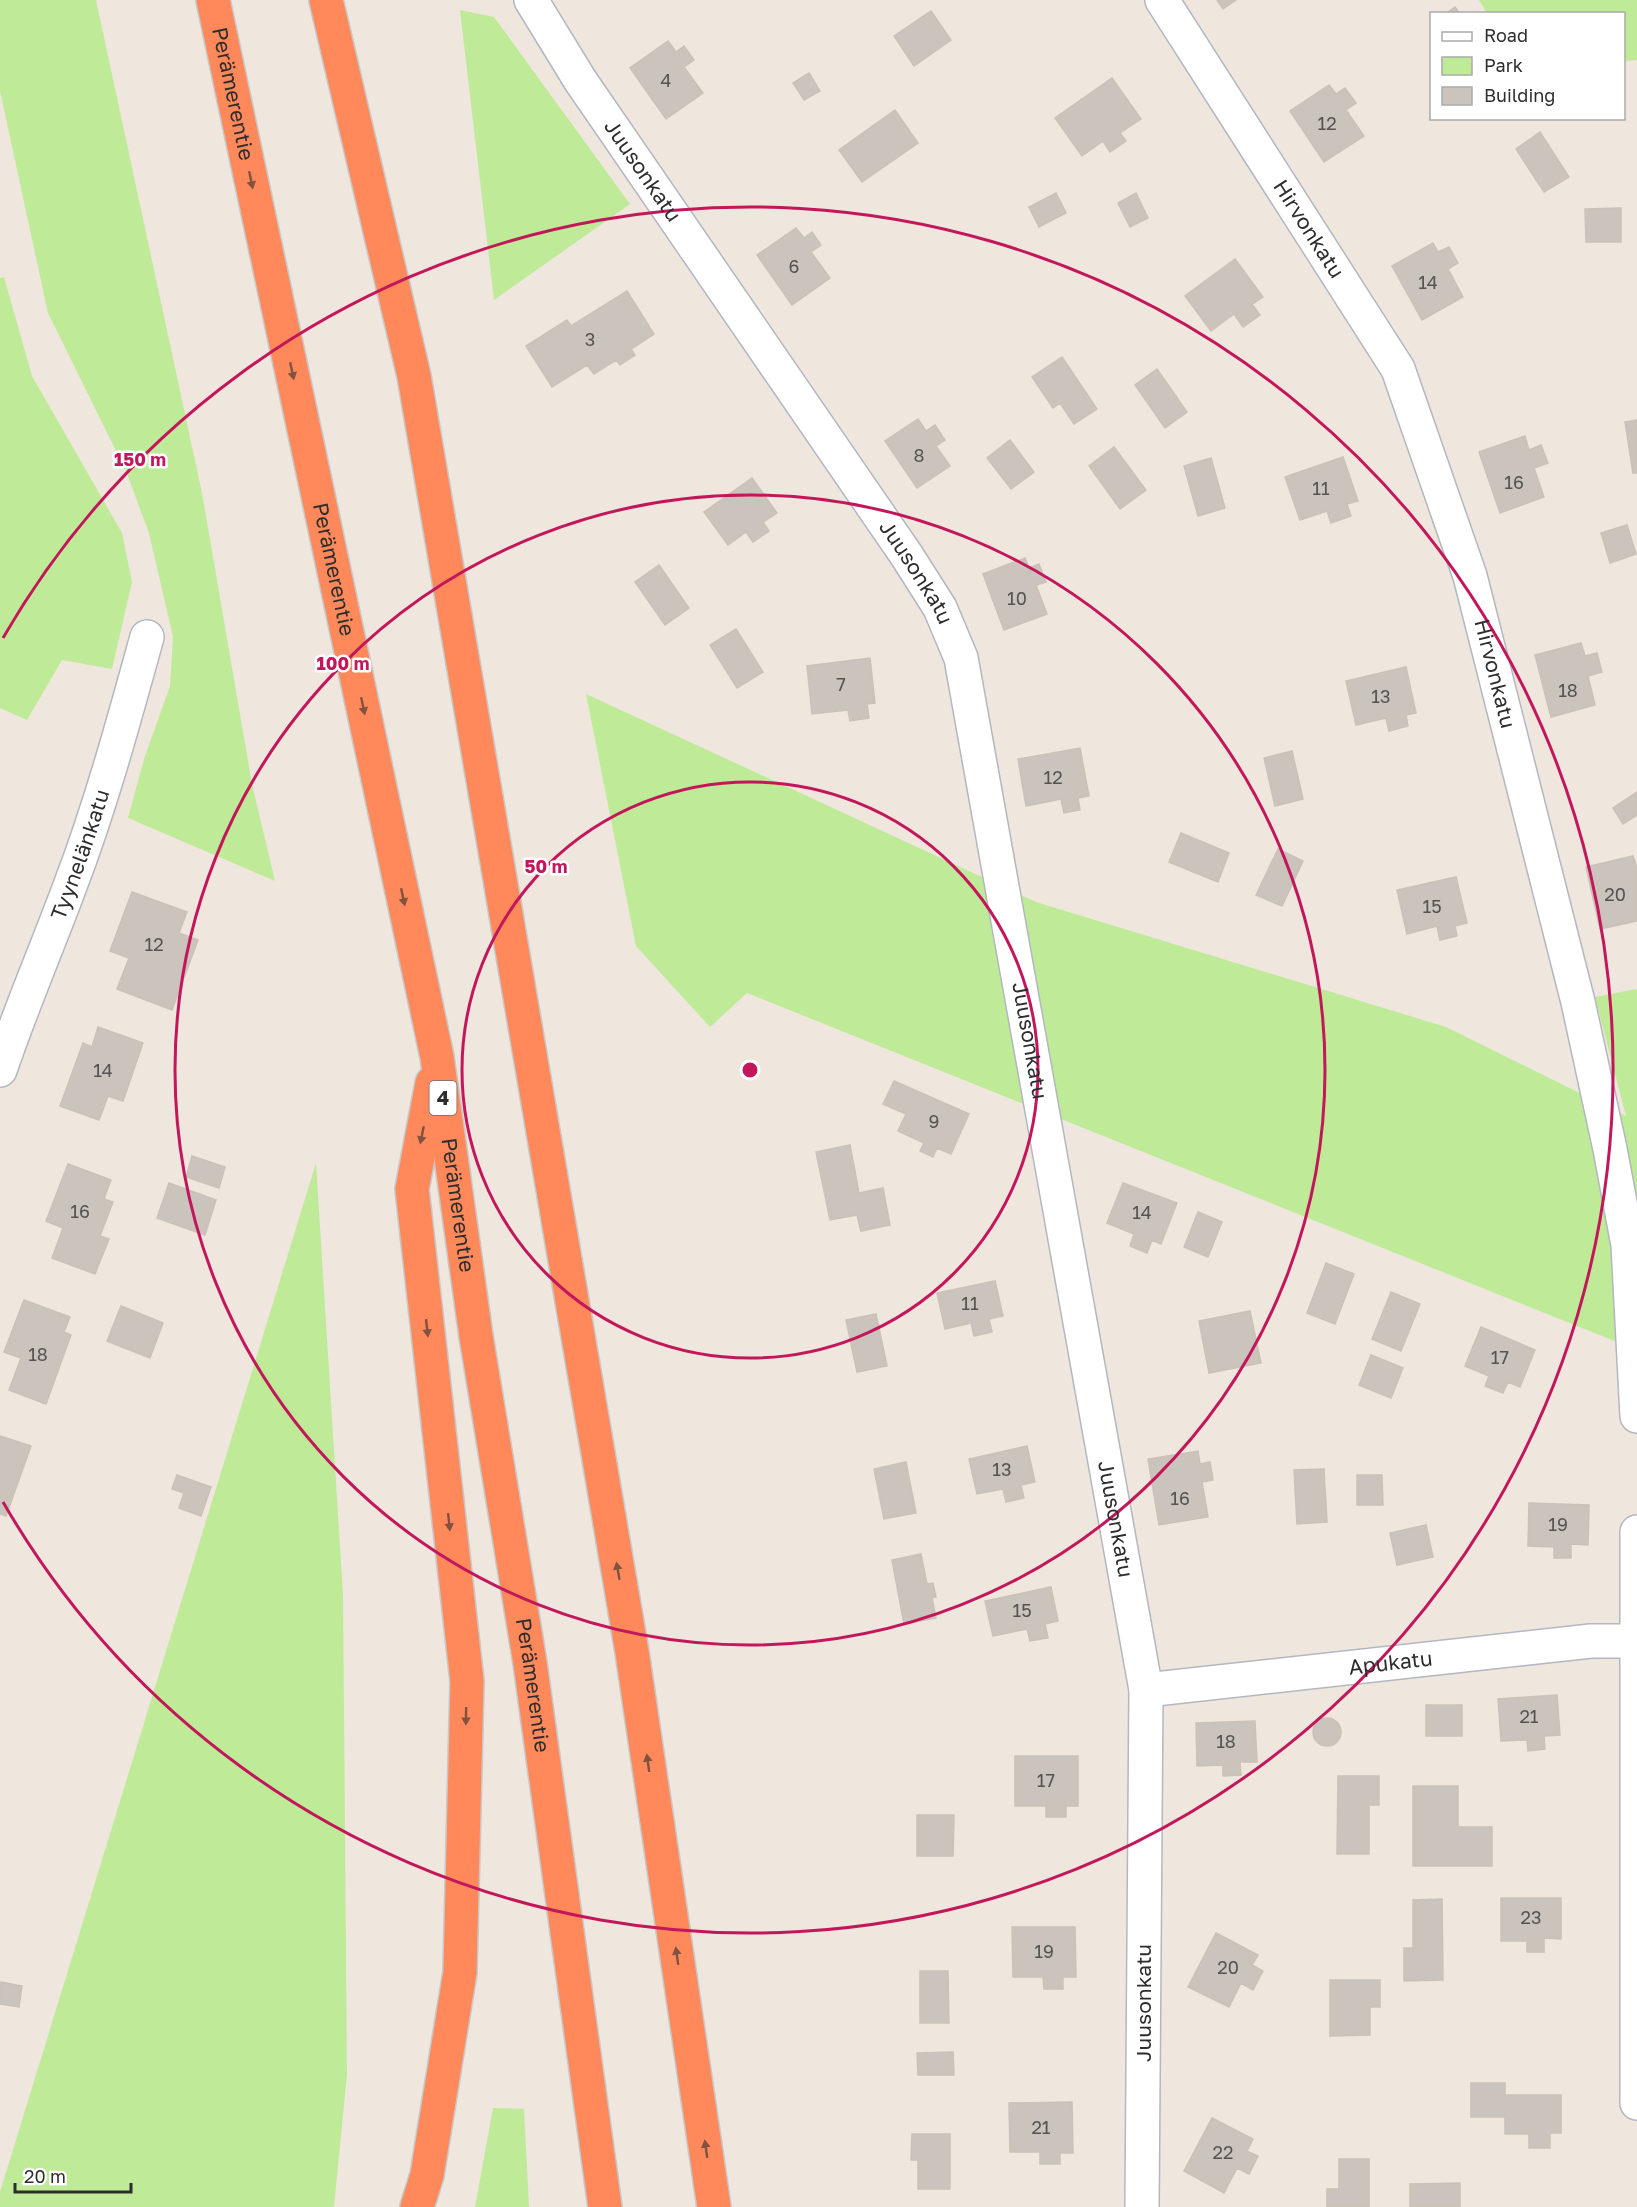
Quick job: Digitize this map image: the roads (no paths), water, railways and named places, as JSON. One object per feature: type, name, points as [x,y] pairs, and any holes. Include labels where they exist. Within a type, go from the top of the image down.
[{"type":"highway","name":"Perämerentie","points":[[213,0],[437,1057],[478,1348],[530,1663],[605,2207]]},
{"type":"highway","points":[[326,0],[414,376],[632,1652],[714,2207]]},
{"type":"highway","points":[[417,2207],[427,2175],[460,1972],[467,1693],[412,1189],[437,1057]]},
{"type":"street","name":"Juusonkatu","points":[[531,0],[580,80],[908,555],[940,608],[960,658],[1146,1690],[1142,2207]]},
{"type":"street","name":"Hirvonkatu","points":[[1162,0],[1398,369],[1470,576],[1578,1002],[1610,1149],[1628,1245],[1637,1416]]},
{"type":"street","name":"Tyynelänkatu","points":[[0,1070],[71,884],[119,739],[147,637]]},
{"type":"street","points":[[1637,1532],[1637,2103]]},
{"type":"street","name":"Apukatu","points":[[1146,1690],[1591,1641],[1636,1641]]}]
